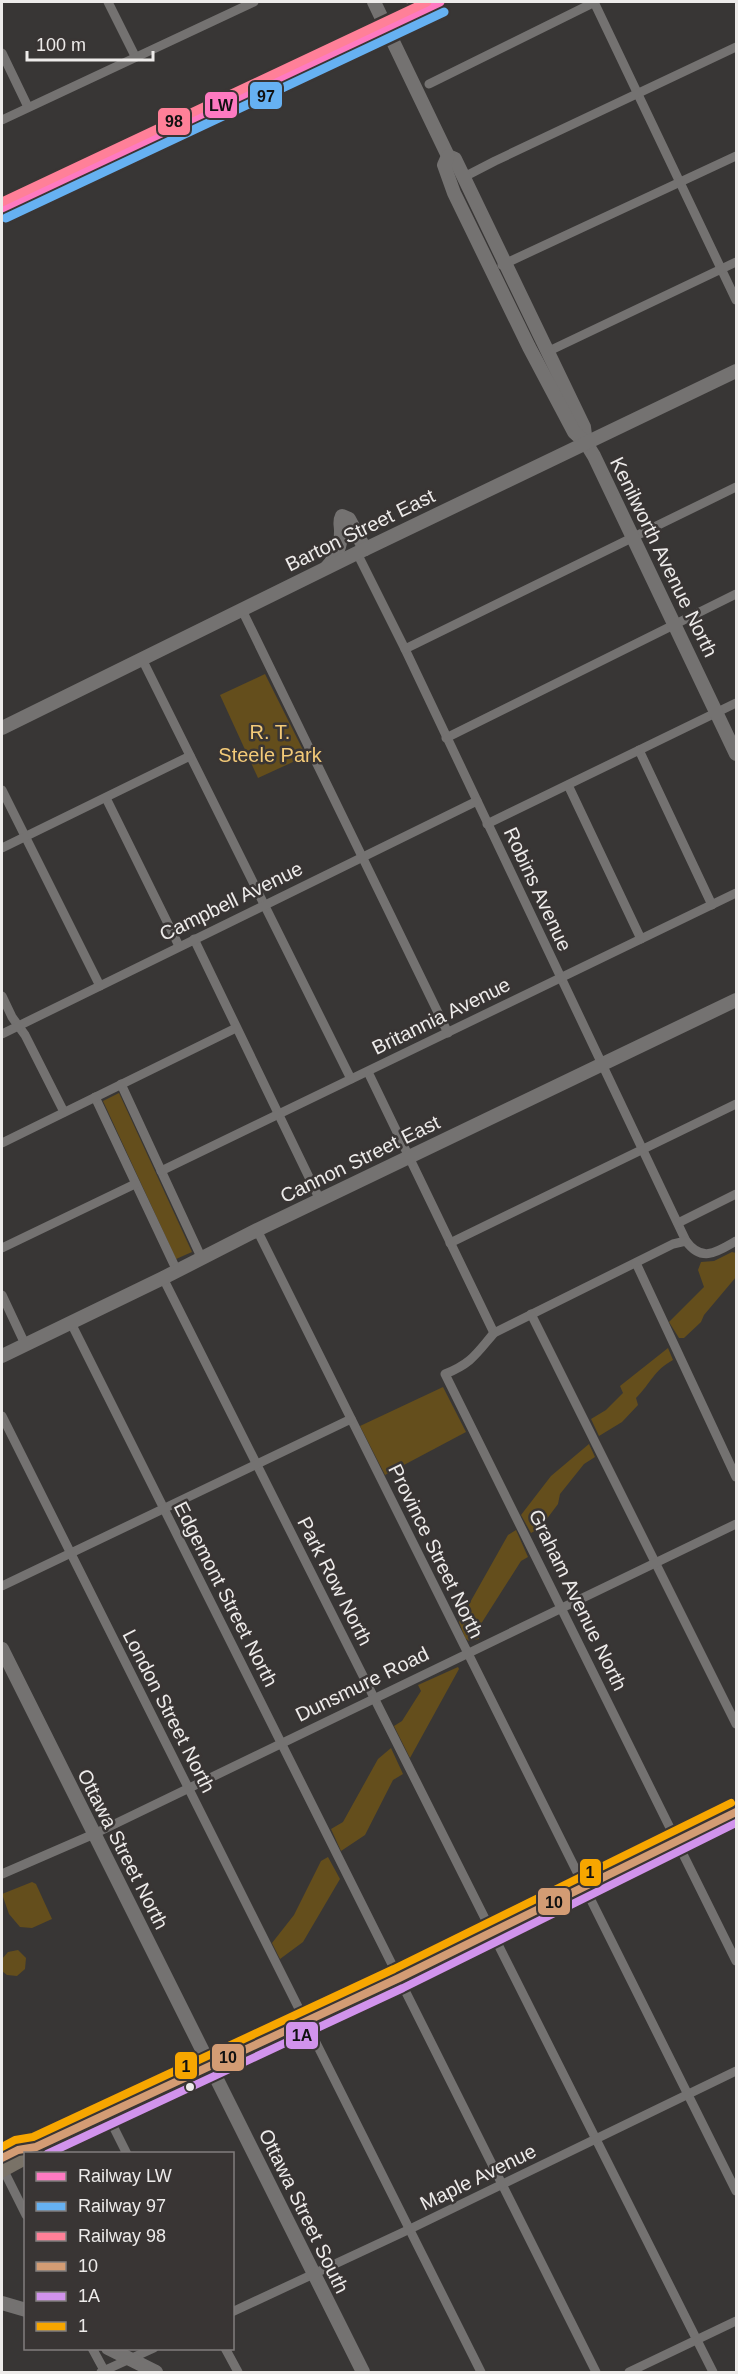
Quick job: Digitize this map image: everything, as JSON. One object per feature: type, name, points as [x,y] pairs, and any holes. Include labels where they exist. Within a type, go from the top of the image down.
[{"type":"main road","name":"Kenilworth Avenue North","points":[[374,2],[448,156],[455,159],[549,351],[584,427],[586,443],[675,623],[736,754]]},
{"type":"main road","name":"Kenilworth Avenue North","points":[[448,156],[444,165],[454,193],[491,270],[574,432],[586,443]]},
{"type":"main road","name":"Barton Street East","points":[[2,728],[361,551],[736,371]]},
{"type":"main road","points":[[325,569],[335,558],[340,547],[342,516],[349,519],[361,551]]},
{"type":"main road","name":"Cannon Street East","points":[[2,1356],[257,1230],[736,1000]]},
{"type":"main road","name":"Ottawa Street North","points":[[2,1649],[210,2066]]},
{"type":"main road","points":[[32,2152],[107,2114],[399,1978],[678,1843],[736,1812]]},
{"type":"main road","name":"Ottawa Street South","points":[[210,2066],[363,2373]]},
{"type":"main road","points":[[2,2166],[18,2150],[26,2152]]},
{"type":"main road","points":[[2,2303],[24,2309]]},
{"type":"main road","points":[[110,2350],[156,2373]]},
{"type":"street","points":[[108,2],[135,56]]},
{"type":"street","points":[[429,84],[595,2],[736,300]]},
{"type":"street","points":[[2,120],[248,3]]},
{"type":"street","points":[[464,177],[736,47]]},
{"type":"street","points":[[2,53],[28,107]]},
{"type":"street","points":[[491,270],[736,156]]},
{"type":"street","points":[[549,351],[736,262]]},
{"type":"street","points":[[405,649],[736,487]]},
{"type":"street","name":"Robins Avenue","points":[[361,551],[446,738],[686,1241]]},
{"type":"street","points":[[446,738],[736,594]]},
{"type":"street","points":[[242,610],[448,1033]]},
{"type":"street","points":[[142,659],[351,1079]]},
{"type":"street","points":[[488,824],[736,703]]},
{"type":"street","points":[[639,750],[712,905]]},
{"type":"street","points":[[2,848],[190,756]]},
{"type":"street","points":[[568,785],[641,939]]},
{"type":"street","points":[[2,790],[100,986]]},
{"type":"street","points":[[106,798],[179,946]]},
{"type":"street","name":"Campbell Avenue","points":[[2,1034],[477,801]]},
{"type":"street","name":"Britannia Avenue","points":[[161,1171],[736,893]]},
{"type":"street","points":[[194,939],[320,1200]]},
{"type":"street","points":[[2,996],[25,1035],[64,1112]]},
{"type":"street","points":[[2,1143],[236,1029]]},
{"type":"street","points":[[368,1072],[494,1332],[673,1244],[686,1241],[695,1251],[704,1254],[714,1253],[736,1241]]},
{"type":"street","points":[[121,1084],[201,1259]]},
{"type":"street","points":[[96,1097],[177,1271]]},
{"type":"street","points":[[450,1243],[736,1104]]},
{"type":"street","points":[[2,1248],[135,1184]]},
{"type":"street","points":[[678,1223],[736,1194]]},
{"type":"street","name":"Province Street North","points":[[257,1230],[736,2191]]},
{"type":"street","points":[[636,1263],[736,1478]]},
{"type":"street","name":"Park Row North","points":[[163,1278],[712,2373]]},
{"type":"street","points":[[2,1295],[25,1344]]},
{"type":"street","points":[[531,1314],[736,1724]]},
{"type":"street","name":"Edgemont Street North","points":[[71,1323],[596,2373]]},
{"type":"street","name":"Graham Avenue North","points":[[494,1332],[476,1356],[465,1366],[445,1374],[736,1961]]},
{"type":"street","name":"London Street North","points":[[2,1416],[481,2373]]},
{"type":"street","points":[[2,1586],[351,1419]]},
{"type":"street","name":"Dunsmure Road","points":[[2,1874],[94,1833],[736,1524]]},
{"type":"street","name":"Maple Avenue","points":[[234,2311],[596,2140],[736,2070]]},
{"type":"street","points":[[107,2114],[126,2152]]},
{"type":"street","points":[[2,2166],[24,2212]]},
{"type":"street","points":[[629,2373],[736,2321]]},
{"type":"street","points":[[92,2350],[103,2372],[152,2350]]},
{"type":"street","points":[[226,2350],[238,2373]]},
{"type":"green space","name":"R. T. Steele Park","points":[[265,674],[306,756],[258,778],[220,695]]},
{"type":"green space","points":[[119,1093],[192,1252],[176,1259],[103,1101]]},
{"type":"green space","points":[[732,1252],[736,1253],[736,1277],[704,1315],[701,1322],[684,1338],[679,1338],[669,1322],[704,1287],[698,1270],[701,1262],[714,1261]]},
{"type":"green space","points":[[668,1348],[673,1360],[657,1372],[636,1398],[638,1405],[622,1422],[599,1436],[591,1419],[606,1410],[623,1393],[620,1386]]},
{"type":"green space","points":[[443,1387],[466,1432],[385,1475],[360,1426]]},
{"type":"green space","points":[[589,1444],[595,1457],[584,1464],[560,1494],[558,1504],[540,1528],[531,1533],[521,1515],[551,1476]]},
{"type":"green space","points":[[516,1530],[528,1557],[521,1561],[479,1627],[479,1639],[469,1641],[465,1638],[459,1622],[508,1535]]},
{"type":"green space","points":[[458,1667],[459,1669],[410,1758],[394,1726],[402,1721],[421,1691],[418,1685]]},
{"type":"green space","points":[[391,1748],[403,1774],[393,1780],[365,1835],[341,1851],[331,1829],[343,1822],[378,1759]]},
{"type":"green space","points":[[328,1857],[340,1879],[303,1942],[280,1959],[272,1943],[294,1915],[321,1861]]},
{"type":"green space","points":[[32,1882],[36,1884],[52,1919],[32,1928],[20,1927],[9,1914],[2,1894]]},
{"type":"green space","points":[[18,1950],[26,1958],[25,1969],[17,1976],[7,1975],[2,1971],[2,1959],[8,1952]]},
{"type":"railway","points":[[409,4],[414,2]]},
{"type":"rail line","name":"98","points":[[2,202],[427,2]]},
{"type":"rail line","name":"LW","points":[[2,208],[440,2]]},
{"type":"rail line","name":"97","points":[[6,218],[444,12]]},
{"type":"transit line","name":"1","points":[[2,2147],[15,2140],[33,2137],[394,1969],[731,1803]]},
{"type":"transit line","name":"10","points":[[2,2158],[18,2150],[36,2147],[399,1978],[736,1812]]},
{"type":"transit line","name":"1A","points":[[51,2152],[403,1988],[736,1823]]}]
